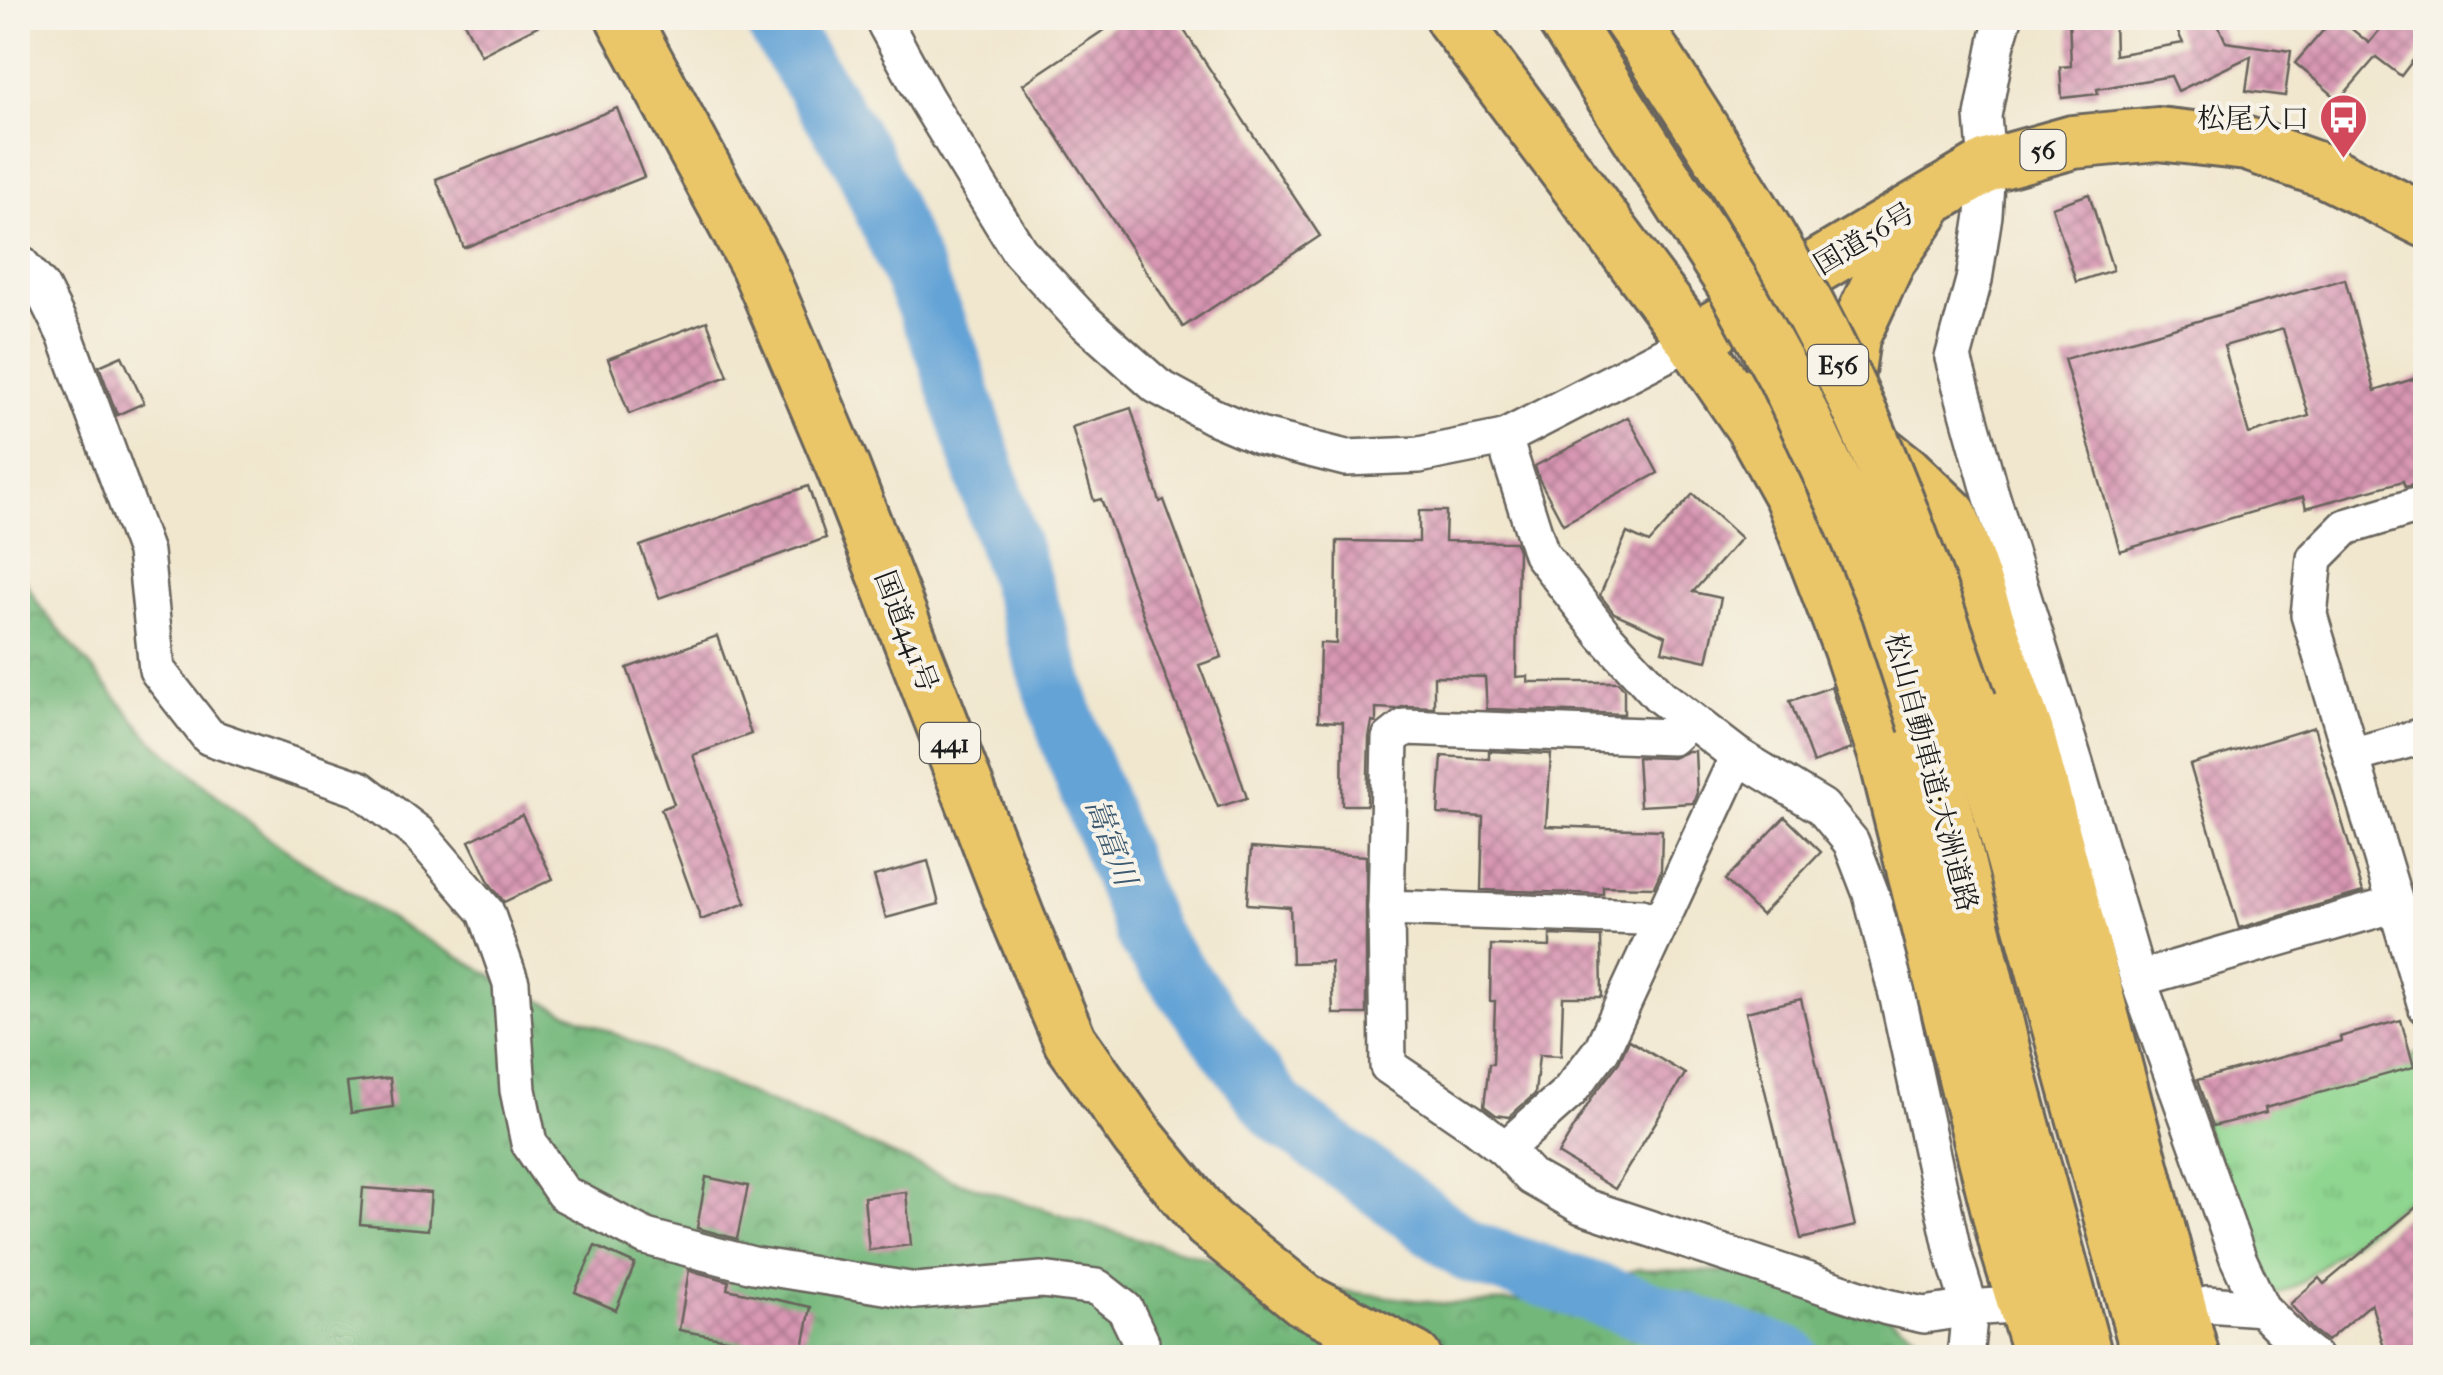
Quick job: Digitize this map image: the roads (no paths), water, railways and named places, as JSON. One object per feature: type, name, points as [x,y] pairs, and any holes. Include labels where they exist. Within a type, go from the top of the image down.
[{"type":"highway","name":"国道441号","points":[[623,18],[757,266],[843,468],[1018,918],[1070,1041],[1138,1138],[1209,1223],[1304,1300],[1415,1358]]},
{"type":"highway","points":[[1452,18],[1693,340],[1753,428],[1790,496],[1850,646],[1885,755],[2008,1251],[2055,1355]]},
{"type":"highway","name":"松山自動車道;大洲道路","points":[[1563,18],[1732,282],[1785,378],[1880,591],[1948,713],[2055,1355]]},
{"type":"highway","name":"松山自動車道;大洲道路","points":[[1641,36],[1777,249],[1834,355],[1890,480],[1948,713],[2149,1358]]},
{"type":"highway","name":"国道56号","points":[[1693,340],[1987,166],[2073,142],[2158,134],[2247,144],[2328,172],[2426,221]]},
{"type":"highway","points":[[1853,430],[1844,400],[1853,337],[1889,260],[1934,197]]},
{"type":"highway","points":[[1693,340],[1853,430],[1951,515],[2027,734],[2192,1358]]},
{"type":"street","points":[[882,18],[1019,252],[1082,319],[1156,386],[1260,436],[1346,458],[1420,455],[1504,438],[1693,340]]},
{"type":"street","points":[[2004,18],[1983,116],[1987,166],[1984,215],[1974,280],[1953,358],[2138,980],[2238,1258],[2261,1308],[2314,1358]]},
{"type":"street","points":[[18,261],[41,287],[65,335],[145,552],[157,670],[209,737],[360,789],[419,834],[486,912],[511,982],[518,1090],[529,1143],[563,1193],[646,1237],[753,1265],[916,1292],[1042,1280],[1096,1287],[1125,1309],[1141,1342],[1141,1358]]},
{"type":"street","points":[[1504,438],[1541,554],[1604,636],[1660,696],[1738,756],[1822,808],[1851,842],[1871,894],[1898,998],[1954,1256],[1970,1308],[1966,1355]]},
{"type":"street","points":[[2426,503],[2346,528],[2315,558],[2309,616],[2426,1006]]},
{"type":"street","points":[[1690,720],[1672,737],[1405,727],[1390,739],[1388,1066],[1473,1124],[1531,1176],[1582,1206],[1924,1315],[2011,1305]]},
{"type":"street","points":[[2351,756],[2426,735]]},
{"type":"street","points":[[1505,1149],[1569,1092],[1602,1049],[1738,756]]},
{"type":"street","points":[[2138,980],[2396,904]]},
{"type":"street","points":[[1386,908],[1641,918],[1659,923]]},
{"type":"street","points":[[2207,1304],[2261,1308]]},
{"type":"waterway","name":"嵩富川","points":[[773,18],[863,160],[946,349],[1072,743],[1147,935],[1278,1111],[1468,1251],[1789,1358]]},
{"type":"place","name":"松尾入口","points":[[2344,160]]}]
